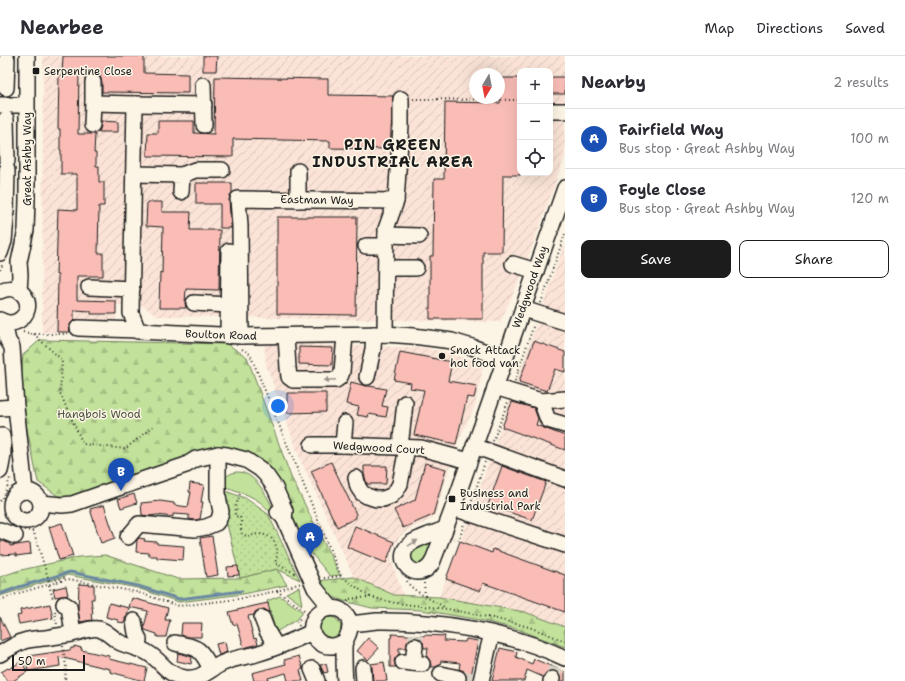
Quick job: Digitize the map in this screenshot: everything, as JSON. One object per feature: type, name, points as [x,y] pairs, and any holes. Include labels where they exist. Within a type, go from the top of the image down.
[{"type":"street","points":[[6,88],[4,59],[27,58]]},
{"type":"street","name":"Great Ashby Way","points":[[19,291],[20,262],[26,230],[28,200],[26,105],[27,58]]},
{"type":"street","points":[[92,125],[94,103],[93,82]]},
{"type":"street","points":[[202,85],[204,125]]},
{"type":"street","points":[[367,377],[373,349],[380,334],[386,268],[386,229],[396,201],[401,126],[401,99]]},
{"type":"street","points":[[94,103],[204,105]]},
{"type":"street","points":[[135,104],[131,314],[138,330]]},
{"type":"street","points":[[23,247],[2,247],[6,210],[7,159],[3,112],[26,105]]},
{"type":"street","points":[[553,111],[565,111]]},
{"type":"street","points":[[7,159],[27,146]]},
{"type":"street","points":[[134,174],[182,176],[195,170],[222,170]]},
{"type":"street","points":[[298,171],[298,200]]},
{"type":"street","points":[[181,192],[182,176]]},
{"type":"street","name":"Wedgwood Way","points":[[445,530],[536,272],[560,218],[565,188]]},
{"type":"street","name":"Eastman Way","points":[[236,340],[240,226],[238,199],[396,201]]},
{"type":"street","points":[[6,210],[28,200]]},
{"type":"street","points":[[366,246],[386,241],[419,236]]},
{"type":"street","points":[[229,251],[228,305],[236,340]]},
{"type":"street","name":"Great Ashby Way","points":[[1,290],[11,272],[20,262]]},
{"type":"street","points":[[513,264],[536,272]]},
{"type":"street","points":[[386,268],[416,268]]},
{"type":"street","points":[[89,287],[132,289]]},
{"type":"street","points":[[1,290],[13,288],[19,291],[23,294],[27,304],[26,313],[16,322],[12,323],[2,321],[8,341],[12,346]]},
{"type":"street","points":[[194,303],[228,305]]},
{"type":"street","points":[[523,308],[565,322]]},
{"type":"street","points":[[21,318],[17,341],[12,346],[7,372],[16,407],[25,491]]},
{"type":"street","name":"Boulton Road","points":[[78,328],[138,330],[236,340],[286,336],[380,334],[420,337],[452,342],[472,347],[505,359]]},
{"type":"street","points":[[286,336],[288,368],[290,377],[293,380],[336,380],[340,377],[342,372],[346,335]]},
{"type":"street","points":[[495,387],[541,402],[565,399]]},
{"type":"street","points":[[541,402],[548,420],[565,425]]},
{"type":"street","points":[[356,478],[358,487],[362,494],[376,499],[383,499],[391,496],[396,491],[400,484],[405,403]]},
{"type":"street","points":[[0,408],[16,407]]},
{"type":"street","points":[[343,445],[345,423]]},
{"type":"street","points":[[0,470],[2,460],[2,438],[20,440]]},
{"type":"street","name":"Wedgwood Court","points":[[312,445],[421,448],[469,461]]},
{"type":"street","points":[[474,446],[565,478]]},
{"type":"street","points":[[41,508],[72,504],[186,465],[200,466],[218,460],[242,469],[256,479],[263,487],[278,514],[284,518],[298,547],[309,581],[310,620],[316,640],[327,646],[334,646],[344,642]]},
{"type":"street","points":[[128,537],[137,519],[195,529],[216,523],[221,512],[218,496],[218,460]]},
{"type":"street","points":[[25,491],[35,493],[40,499],[41,508],[37,517],[31,521],[19,519],[6,511],[14,497],[18,493],[25,491]]},
{"type":"street","points":[[453,508],[565,545]]},
{"type":"street","points":[[0,530],[16,533]]},
{"type":"street","points":[[309,581],[331,608]]},
{"type":"street","points":[[64,604],[69,607],[73,634]]},
{"type":"street","points":[[0,654],[25,641],[98,629],[108,633],[123,644],[149,654],[169,672],[186,679],[201,676],[224,662],[254,654],[302,637],[310,620],[323,609],[331,608],[342,611],[350,624],[349,632],[344,642],[345,675]]},
{"type":"street","points":[[262,618],[267,631],[276,646]]},
{"type":"street","points":[[134,621],[136,633],[139,639],[138,649]]},
{"type":"street","points":[[350,624],[396,621],[416,635]]},
{"type":"street","points":[[416,635],[448,625],[477,630],[520,641],[557,668]]},
{"type":"street","points":[[442,674],[472,680],[488,649],[492,634]]},
{"type":"street","points":[[413,663],[416,635]]},
{"type":"street","points":[[174,643],[195,647],[204,656],[211,669]]},
{"type":"street","points":[[327,646],[345,675]]},
{"type":"path","points":[[401,99],[517,100]]},
{"type":"path","points":[[34,334],[62,360],[60,393],[82,444],[125,449],[155,425]]},
{"type":"path","points":[[236,340],[250,354],[341,576],[370,597]]},
{"type":"path","points":[[240,494],[236,505],[235,516],[240,517],[242,523],[242,534],[248,537],[255,534],[266,535],[274,541],[277,549],[277,558],[275,562],[309,581]]},
{"type":"path","points":[[16,533],[32,531],[49,581],[64,578],[65,580],[136,592],[178,606],[238,599],[277,591],[309,581],[341,576]]},
{"type":"path","points":[[251,535],[254,539]]},
{"type":"path","points":[[402,576],[416,592],[448,609]]},
{"type":"path","points":[[0,600],[65,580]]},
{"type":"path","points":[[277,591],[310,620]]},
{"type":"shaded area","points":[[43,56],[565,56],[565,156],[522,275],[500,322],[157,316],[141,305],[117,305],[115,334],[42,332]]},
{"type":"shaded area","points":[[565,242],[565,627],[525,612],[439,597],[475,502]]},
{"type":"shaded area","points":[[264,343],[425,348],[445,352],[484,364],[475,406],[457,444],[435,515],[432,519],[406,531],[399,537],[391,555],[403,595],[394,595],[354,577],[300,459],[266,365]]},
{"type":"green space","name":"Hangbois Wood","points":[[40,340],[227,344],[247,357],[291,477],[340,575],[330,576],[302,542],[281,484],[268,465],[245,453],[82,498],[58,496],[38,482],[20,395],[23,355]]},
{"type":"green space","points":[[236,472],[249,475],[259,485],[274,510],[270,512],[254,498],[242,492],[222,486],[226,477]]},
{"type":"green space","points":[[225,491],[245,498],[268,514],[300,580],[277,569],[240,578],[225,516]]},
{"type":"green space","points":[[431,541],[433,544],[426,562],[418,566],[410,561],[411,552],[413,549]]},
{"type":"green space","points":[[105,555],[178,579],[240,578],[277,569],[287,585],[243,594],[179,602],[137,588],[68,575],[0,596],[0,577],[17,571],[79,557]]},
{"type":"green space","points":[[354,577],[394,595],[439,597],[525,612],[565,627],[565,647],[517,629],[475,619],[421,610],[372,608],[344,601],[330,596],[317,581]]},
{"type":"green space","points":[[299,587],[302,605],[286,593]]},
{"type":"green space","points":[[280,596],[302,611],[302,614],[296,620],[276,632],[267,601]]},
{"type":"green space","points":[[326,617],[334,617],[341,624],[341,632],[334,639],[326,639],[319,632],[319,624]]},
{"type":"building","points":[[63,56],[144,56],[144,73],[188,74],[188,93],[102,92],[100,70],[79,70],[78,134],[95,134],[94,153],[96,153],[96,166],[99,166],[99,182],[104,182],[104,206],[99,206],[98,253],[103,253],[103,276],[77,276],[77,300],[116,301],[116,314],[91,314],[91,311],[74,310],[74,320],[69,327],[70,332],[57,332],[58,275],[56,275],[58,209],[77,210],[77,174],[61,174],[60,129],[58,129],[59,75],[62,75]]},
{"type":"building","points":[[203,56],[217,56],[216,71],[203,71]]},
{"type":"building","points":[[215,77],[328,79],[328,95],[393,96],[390,149],[330,148],[330,141],[233,139],[233,157],[147,156],[148,133],[158,133],[158,121],[194,121],[194,133],[214,134]]},
{"type":"building","points":[[553,77],[565,77],[565,94],[553,94]]},
{"type":"building","points":[[505,78],[517,78],[517,175],[503,175],[502,252],[483,252],[483,319],[430,319],[430,256],[433,256],[434,179],[444,179],[445,102],[505,104]]},
{"type":"building","points":[[101,121],[118,122],[118,132],[99,132]]},
{"type":"building","points":[[196,183],[232,183],[232,193],[229,200],[231,228],[220,228],[220,204],[196,204]]},
{"type":"building","points":[[147,202],[162,202],[162,212],[191,212],[190,230],[220,230],[219,290],[186,289],[186,308],[159,308],[160,272],[162,273],[163,227],[146,226]]},
{"type":"building","points":[[277,217],[357,217],[356,315],[277,314]]},
{"type":"building","points":[[534,341],[565,352],[565,372],[555,369],[547,391],[519,382]]},
{"type":"building","points":[[299,347],[333,348],[332,365],[299,364]]},
{"type":"building","points":[[400,352],[452,362],[448,381],[477,386],[474,398],[467,397],[456,444],[414,435],[424,390],[410,388],[411,383],[394,380]]},
{"type":"building","points":[[351,382],[386,389],[382,406],[388,407],[386,417],[369,414],[368,417],[357,415],[359,407],[346,404]]},
{"type":"building","points":[[287,393],[326,393],[326,412],[287,413]]},
{"type":"building","points":[[512,402],[534,408],[538,419],[536,425],[565,436],[565,450],[502,427]]},
{"type":"building","points":[[331,462],[356,514],[356,518],[337,527],[311,471]]},
{"type":"building","points":[[425,463],[446,469],[433,515],[403,528],[394,510],[415,500]]},
{"type":"building","points":[[364,466],[387,466],[386,484],[367,484],[364,474]]},
{"type":"building","points":[[502,466],[546,482],[532,520],[488,505]]},
{"type":"building","points":[[190,483],[204,485],[200,519],[189,519],[189,515],[173,514],[173,517],[142,515],[141,503],[160,501],[188,507],[191,492],[189,492]]},
{"type":"building","points":[[134,494],[137,503],[121,508],[118,499]]},
{"type":"building","points":[[104,505],[115,538],[101,543],[90,509]]},
{"type":"building","points":[[62,523],[73,556],[59,560],[49,527]]},
{"type":"building","points":[[355,526],[394,542],[386,563],[347,547]]},
{"type":"building","points":[[212,536],[218,575],[206,577],[200,538]]},
{"type":"building","points":[[139,538],[145,539],[144,541],[157,542],[157,544],[184,546],[183,560],[157,558],[157,556],[149,556],[149,553],[136,552],[137,540]]},
{"type":"building","points":[[0,541],[10,544],[10,546],[30,543],[31,554],[16,556],[16,554],[0,555]]},
{"type":"building","points":[[460,541],[492,553],[493,549],[565,575],[565,612],[483,583],[480,591],[446,579]]},
{"type":"building","points":[[238,566],[239,575],[228,576],[227,567]]},
{"type":"building","points":[[79,584],[94,585],[94,599],[91,599],[93,614],[91,613],[92,620],[80,622],[78,610]]},
{"type":"building","points":[[66,586],[68,595],[55,597],[53,589]]},
{"type":"building","points":[[132,598],[168,608],[165,620],[170,620],[166,637],[157,637],[157,634],[145,630],[144,627],[148,611],[129,607]]},
{"type":"building","points":[[109,603],[129,608],[125,618],[125,623],[106,617]]},
{"type":"building","points":[[268,603],[270,612],[264,609],[255,612],[254,615],[248,616],[254,639],[256,638],[258,644],[244,648],[237,624],[233,625],[229,612]]},
{"type":"building","points":[[50,604],[53,618],[19,624],[17,616],[21,615],[20,610]]},
{"type":"building","points":[[0,617],[10,637],[0,641]]},
{"type":"building","points":[[182,623],[202,623],[201,637],[181,635]]},
{"type":"building","points":[[392,634],[445,636],[444,641],[465,642],[466,639],[478,641],[470,681],[466,681],[464,671],[459,669],[460,663],[441,661],[440,665],[430,667],[430,661],[427,657],[428,648],[424,648],[423,642],[416,637],[408,640],[406,648],[399,648],[399,654],[394,661],[396,667],[390,667],[390,638]]},
{"type":"building","points":[[368,638],[379,648],[368,660],[357,651]]},
{"type":"building","points":[[225,642],[227,652],[219,655],[216,644]]},
{"type":"building","points":[[74,646],[82,648],[81,650],[109,656],[109,659],[147,668],[144,681],[110,672],[110,669],[59,657],[60,666],[28,671],[26,659],[29,657],[28,656],[70,650],[71,648],[74,648]]},
{"type":"building","points":[[500,648],[517,652],[516,657],[532,664],[534,659],[565,672],[565,681],[561,681],[559,674],[556,671],[552,670],[547,672],[543,677],[527,670],[524,681],[492,681]]},
{"type":"building","points":[[178,653],[192,657],[191,664],[177,661]]},
{"type":"building","points":[[299,656],[303,669],[300,670],[303,681],[288,681],[286,673],[268,678],[269,681],[254,681],[252,673],[286,664],[284,660]]},
{"type":"building","points":[[22,661],[27,672],[13,681],[7,681],[1,672]]},
{"type":"building","points":[[384,662],[387,681],[373,681],[371,664]]},
{"type":"building","points":[[326,664],[328,672],[324,673],[320,665]]},
{"type":"waterway","points":[[0,594],[70,572],[138,586],[179,599],[242,591]]},
{"type":"tunnel","points":[[415,646],[416,635]]},
{"type":"tunnel","points":[[552,679],[556,668]]},
{"type":"tunnel","points":[[458,678],[472,680]]},
{"type":"place","name":"Serpentine Close","points":[[36,71]]},
{"type":"place","name":"Snack Attack hot food van","points":[[442,356]]},
{"type":"place","name":"Foyle Close","points":[[121,491]]},
{"type":"place","name":"Business and Industrial Park","points":[[452,499]]},
{"type":"place","name":"Fairfield Way","points":[[310,556]]},
{"type":"district","name":"PIN GREEN INDUSTRIAL AREA","points":[[393,154]]}]
